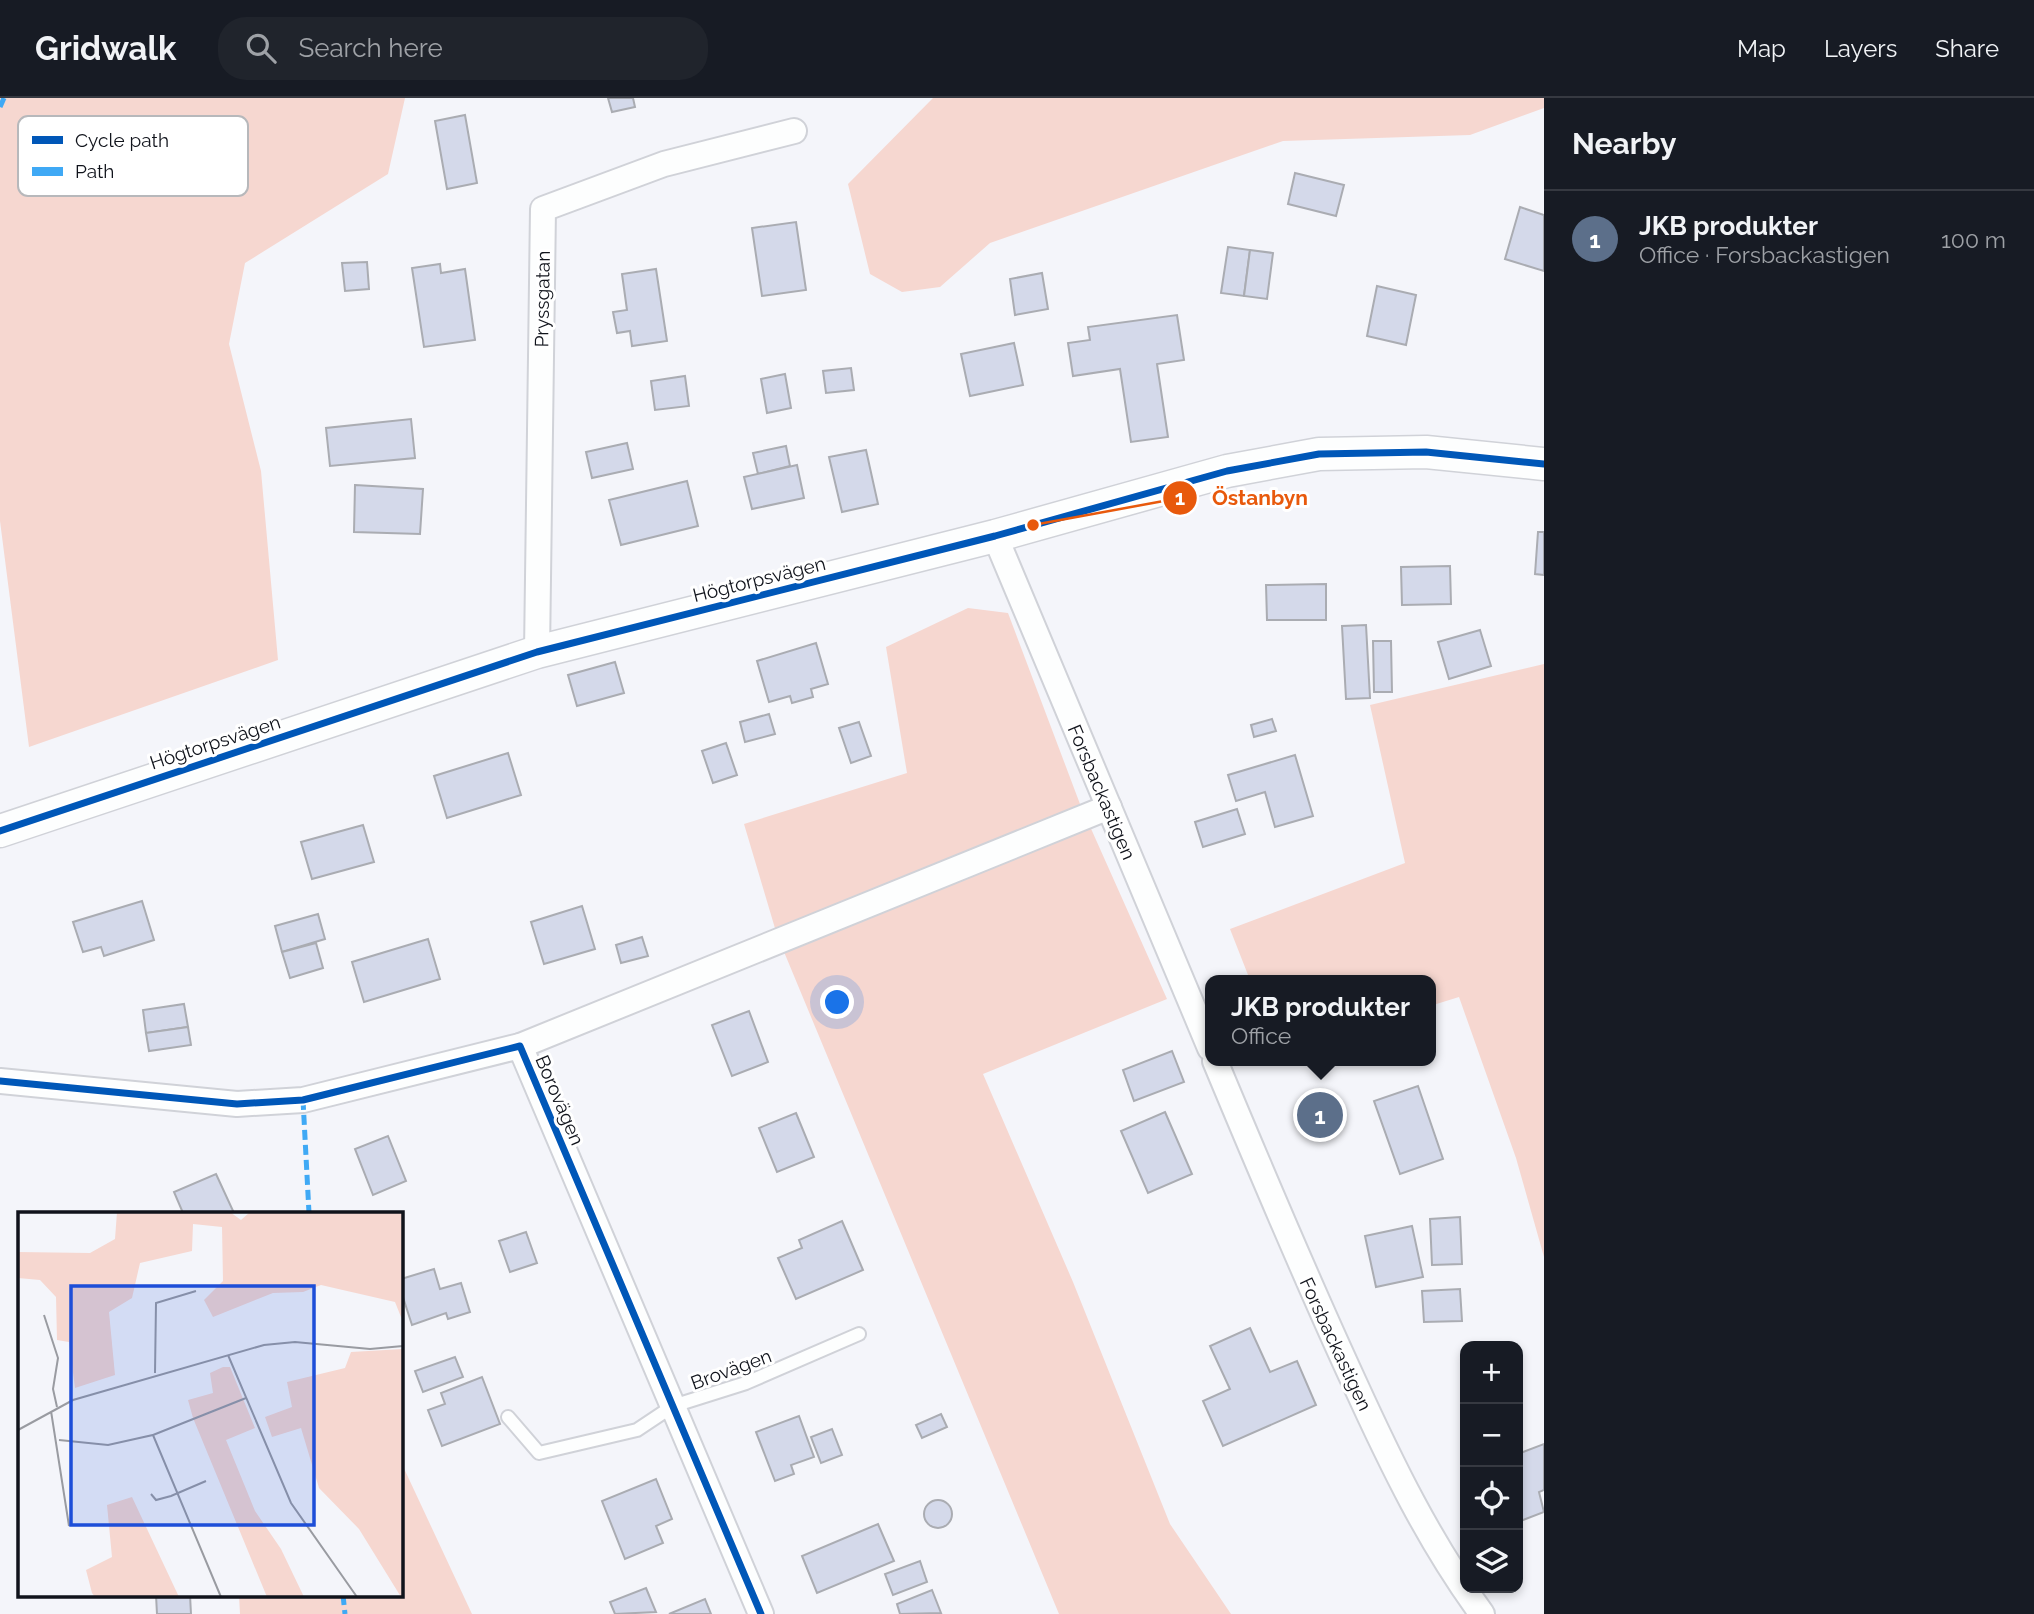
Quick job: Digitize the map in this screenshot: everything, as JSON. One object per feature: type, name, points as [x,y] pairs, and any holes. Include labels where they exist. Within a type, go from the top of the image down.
[{"type":"street","name":"Pryssgatan","points":[[537,652],[543,208],[664,164],[794,131]]},
{"type":"street","name":"Högtorpsvägen","points":[[0,831],[537,652],[995,536],[1227,471],[1319,454],[1426,452],[1544,464]]},
{"type":"street","name":"Forsbackastigen","points":[[995,536],[1205,1036]]},
{"type":"street","points":[[520,1046],[1109,807]]},
{"type":"street","name":"Borovägen","points":[[0,1081],[237,1104],[303,1100],[520,1046],[761,1614]]},
{"type":"street","name":"Forsbackastigen","points":[[1217,1066],[1310,1288],[1397,1475],[1454,1576],[1482,1614]]},
{"type":"lane","name":"Brovägen","points":[[508,1417],[538,1453],[637,1430],[673,1406],[746,1383],[859,1334]]},
{"type":"shaded area","points":[[0,98],[405,98],[388,174],[245,263],[229,344],[261,471],[278,660],[29,747],[0,521]]},
{"type":"shaded area","points":[[933,98],[1544,98],[1544,108],[1470,135],[1283,141],[990,243],[940,287],[902,292],[870,274],[848,184]]},
{"type":"shaded area","points":[[968,608],[1008,613],[1080,804],[1167,999],[983,1074],[1073,1282],[1170,1524],[1231,1614],[1059,1614],[777,935],[744,824],[907,773],[886,647]]},
{"type":"shaded area","points":[[1544,664],[1544,1257],[1516,1158],[1459,997],[1436,1004],[1436,975],[1248,975],[1230,929],[1405,863],[1370,705]]},
{"type":"shaded area","points":[[402,1464],[472,1614],[240,1614],[239,1596],[402,1596]]},
{"type":"building","points":[[608,98],[633,98],[635,107],[612,112]]},
{"type":"building","points":[[465,115],[477,183],[447,189],[435,121]]},
{"type":"building","points":[[1295,173],[1344,185],[1336,216],[1288,204]]},
{"type":"building","points":[[1520,207],[1544,215],[1544,271],[1505,259]]},
{"type":"building","points":[[796,222],[806,290],[762,296],[752,228]]},
{"type":"building","points":[[1228,247],[1250,250],[1244,296],[1221,293]]},
{"type":"building","points":[[1250,250],[1273,253],[1267,299],[1244,296]]},
{"type":"building","points":[[367,262],[369,289],[345,291],[342,263]]},
{"type":"building","points":[[440,264],[441,273],[465,269],[475,340],[424,347],[412,268]]},
{"type":"building","points":[[656,269],[667,341],[632,346],[630,331],[617,333],[613,312],[627,310],[622,274]]},
{"type":"building","points":[[1042,273],[1048,309],[1015,315],[1010,279]]},
{"type":"building","points":[[1377,286],[1416,295],[1406,345],[1367,336]]},
{"type":"building","points":[[1177,315],[1184,360],[1157,364],[1168,437],[1131,442],[1120,369],[1073,376],[1068,343],[1090,340],[1088,327]]},
{"type":"building","points":[[1014,343],[1023,385],[970,396],[961,354]]},
{"type":"building","points":[[851,368],[854,390],[826,393],[823,371]]},
{"type":"building","points":[[785,374],[791,408],[767,413],[761,379]]},
{"type":"building","points":[[685,376],[689,406],[655,410],[651,381]]},
{"type":"building","points":[[411,419],[415,458],[330,466],[326,428]]},
{"type":"building","points":[[627,443],[633,469],[592,478],[586,452]]},
{"type":"building","points":[[786,446],[790,466],[758,474],[753,453]]},
{"type":"building","points":[[866,450],[878,504],[842,512],[829,457]]},
{"type":"building","points":[[797,465],[804,498],[752,509],[744,477]]},
{"type":"building","points":[[687,481],[698,526],[621,545],[609,500]]},
{"type":"building","points":[[355,485],[423,489],[420,534],[354,532]]},
{"type":"building","points":[[1538,532],[1544,532],[1544,575],[1535,574]]},
{"type":"building","points":[[1450,566],[1451,604],[1402,605],[1401,567]]},
{"type":"building","points":[[1326,584],[1326,620],[1267,620],[1266,585]]},
{"type":"building","points":[[1366,625],[1370,698],[1346,699],[1342,626]]},
{"type":"building","points":[[1480,630],[1491,666],[1449,679],[1438,642]]},
{"type":"building","points":[[1373,641],[1391,641],[1392,692],[1374,692]]},
{"type":"building","points":[[816,643],[828,684],[811,689],[813,697],[792,703],[790,696],[769,702],[757,661]]},
{"type":"building","points":[[615,662],[624,693],[577,706],[568,675]]},
{"type":"building","points":[[769,714],[775,734],[745,742],[740,722]]},
{"type":"building","points":[[1272,719],[1276,731],[1254,737],[1251,725]]},
{"type":"building","points":[[859,722],[871,756],[851,763],[839,728]]},
{"type":"building","points":[[726,743],[737,775],[713,783],[702,751]]},
{"type":"building","points":[[508,753],[521,795],[447,818],[434,776]]},
{"type":"building","points":[[1295,755],[1313,816],[1275,827],[1265,792],[1236,801],[1228,775]]},
{"type":"building","points":[[1237,809],[1245,834],[1203,847],[1195,822]]},
{"type":"building","points":[[363,825],[374,862],[312,879],[301,842]]},
{"type":"building","points":[[142,901],[154,940],[104,956],[101,947],[83,952],[73,922]]},
{"type":"building","points":[[582,906],[595,949],[544,964],[531,922]]},
{"type":"building","points":[[318,914],[325,939],[282,952],[275,926]]},
{"type":"building","points":[[642,937],[648,956],[621,963],[616,945]]},
{"type":"building","points":[[428,939],[440,979],[364,1002],[352,962]]},
{"type":"building","points":[[316,943],[323,968],[290,978],[282,952]]},
{"type":"building","points":[[184,1004],[188,1027],[146,1033],[143,1010]]},
{"type":"building","points":[[749,1011],[768,1062],[732,1076],[712,1025]]},
{"type":"building","points":[[188,1027],[191,1045],[149,1051],[146,1033]]},
{"type":"building","points":[[1172,1051],[1184,1082],[1134,1101],[1123,1070]]},
{"type":"building","points":[[1418,1086],[1443,1159],[1400,1174],[1374,1101]]},
{"type":"building","points":[[1333,1094],[1344,1121],[1307,1136],[1297,1109]]},
{"type":"building","points":[[1165,1112],[1192,1174],[1148,1193],[1121,1131]]},
{"type":"building","points":[[796,1113],[814,1157],[777,1172],[759,1128]]},
{"type":"building","points":[[388,1136],[406,1181],[373,1195],[355,1149]]},
{"type":"building","points":[[216,1174],[234,1212],[183,1212],[174,1192]]},
{"type":"building","points":[[1460,1217],[1462,1264],[1432,1265],[1430,1219]]},
{"type":"building","points":[[842,1221],[863,1270],[796,1299],[778,1258],[802,1248],[799,1240]]},
{"type":"building","points":[[1412,1226],[1423,1277],[1376,1287],[1365,1236]]},
{"type":"building","points":[[526,1232],[537,1263],[510,1272],[499,1241]]},
{"type":"building","points":[[434,1269],[440,1289],[461,1283],[470,1312],[448,1319],[446,1313],[412,1325],[402,1294],[402,1279]]},
{"type":"building","points":[[1460,1289],[1462,1321],[1424,1322],[1422,1291]]},
{"type":"building","points":[[1250,1328],[1270,1372],[1297,1361],[1316,1405],[1223,1446],[1203,1401],[1230,1389],[1210,1346]]},
{"type":"building","points":[[455,1357],[463,1377],[423,1392],[415,1371]]},
{"type":"building","points":[[482,1377],[500,1424],[442,1446],[428,1410],[445,1404],[441,1393]]},
{"type":"building","points":[[941,1414],[947,1427],[922,1438],[916,1425]]},
{"type":"building","points":[[799,1416],[814,1457],[791,1465],[794,1474],[775,1481],[756,1432]]},
{"type":"building","points":[[832,1429],[842,1455],[821,1463],[811,1437]]},
{"type":"building","points":[[1544,1444],[1544,1490],[1539,1492],[1544,1512],[1523,1520],[1523,1467],[1523,1452]]},
{"type":"building","points":[[656,1479],[672,1519],[656,1526],[663,1543],[625,1559],[602,1501]]},
{"type":"building","points":[[938,1500],[948,1504],[952,1514],[948,1524],[938,1528],[928,1524],[924,1514],[928,1504]]},
{"type":"building","points":[[878,1524],[894,1561],[817,1593],[802,1556]]},
{"type":"building","points":[[920,1561],[927,1582],[893,1595],[885,1574]]},
{"type":"building","points":[[646,1588],[656,1612],[615,1614],[610,1602]]},
{"type":"building","points":[[932,1590],[941,1613],[900,1614],[897,1604]]},
{"type":"building","points":[[156,1596],[190,1596],[191,1614],[157,1614]]},
{"type":"building","points":[[705,1599],[711,1614],[669,1614]]},
{"type":"marked path","points":[[0,107],[4,98]]},
{"type":"marked path","points":[[303,1100],[309,1212]]},
{"type":"marked path","points":[[343,1596],[345,1614]]},
{"type":"cycle path","points":[[0,831],[537,652],[995,536],[1227,471],[1319,454],[1426,452],[1544,464]]},
{"type":"cycle path","points":[[0,1081],[237,1104],[303,1100],[520,1046],[761,1614]]},
{"type":"place","name":"Östanbyn","points":[[1033,525]]},
{"type":"place","name":"JKB produkter","points":[[1320,1115]]}]
